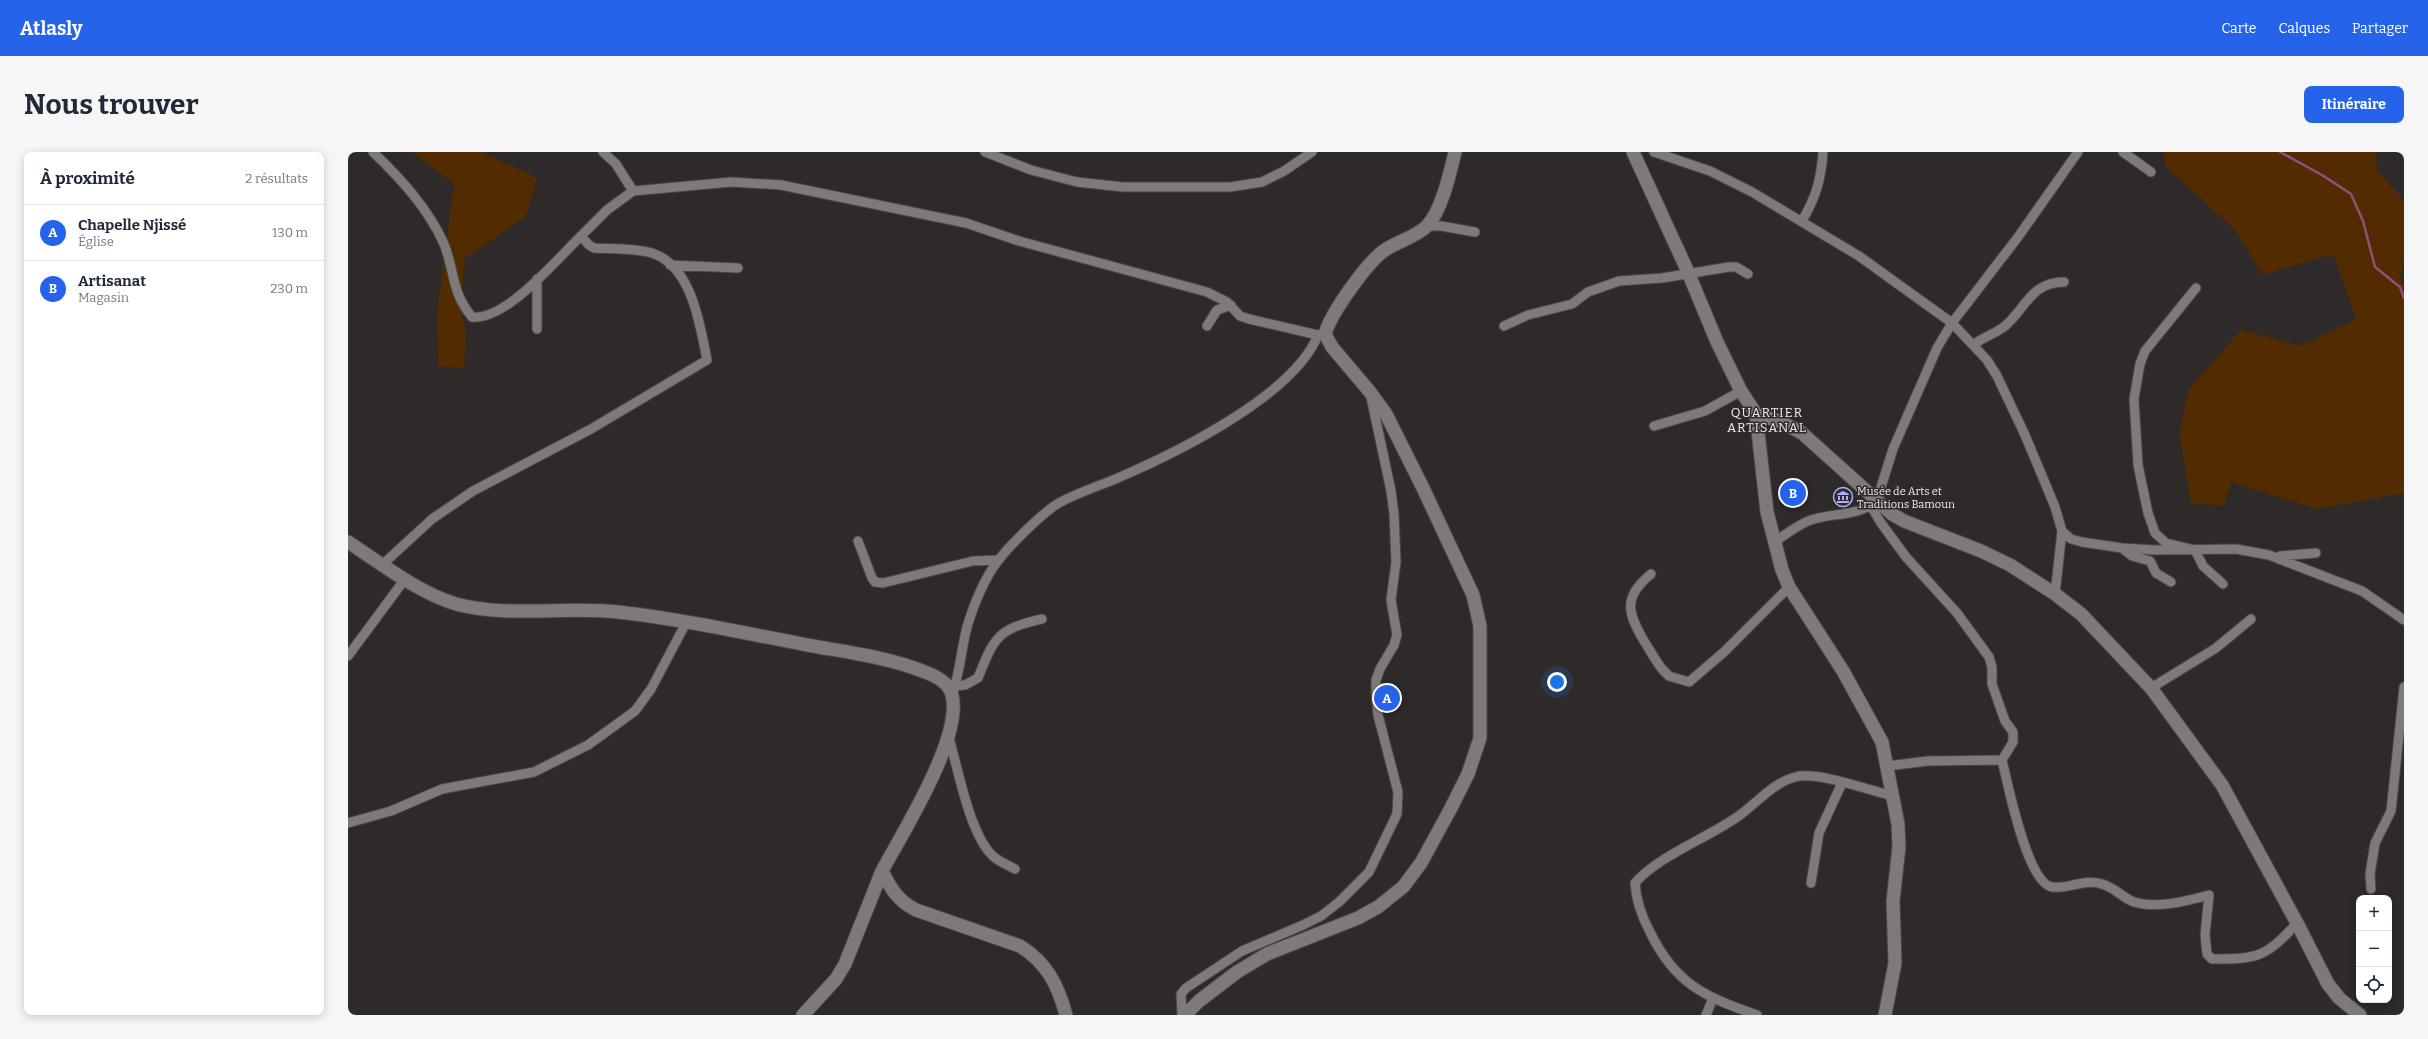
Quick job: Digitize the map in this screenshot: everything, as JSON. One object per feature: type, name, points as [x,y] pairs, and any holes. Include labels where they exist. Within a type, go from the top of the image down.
[{"type":"street","points":[[373,152],[414,194],[442,241],[456,291],[472,317],[487,316],[507,306],[607,210],[633,191],[731,182],[781,185],[966,223],[1019,241],[1207,292],[1231,305],[1240,316],[1248,319],[1322,334],[1370,392],[1386,414],[1424,488],[1473,595],[1480,626],[1481,712],[1476,752],[1451,808],[1421,863],[1403,887],[1378,907],[1358,918],[1267,954],[1237,972],[1184,1015]]},
{"type":"street","points":[[602,152],[616,164],[633,191]]},
{"type":"street","points":[[985,152],[1031,170],[1077,182],[1123,187],[1230,187],[1262,182],[1284,171],[1312,152]]},
{"type":"street","points":[[803,1015],[836,979],[845,964],[882,870],[944,753],[949,738],[954,691],[967,627],[982,586],[998,560],[1058,503],[1138,469],[1236,417],[1296,369],[1314,346],[1368,265],[1387,248],[1427,226],[1438,209],[1455,152]]},
{"type":"street","points":[[1633,152],[1688,272],[1717,342],[1741,391],[1756,414],[1761,470],[1774,542],[1789,587],[1832,653],[1875,726],[1882,742],[1898,824],[1900,847],[1893,901],[1895,963],[1885,1015]]},
{"type":"street","points":[[1654,152],[1710,171],[1752,192],[1882,271],[1952,323],[1987,360],[2009,399],[2055,507],[2062,531],[2055,594]]},
{"type":"street","points":[[1802,222],[1815,200],[1820,176],[1822,152]]},
{"type":"street","points":[[2078,152],[2018,236],[1952,323],[1936,348],[1893,449],[1874,503],[1881,523],[1906,557],[1961,618],[1989,658],[1992,667],[1992,684],[2005,721],[2013,732],[2013,742],[2002,760],[2022,839],[2040,880],[2050,887],[2059,887],[2080,882],[2096,883],[2114,889],[2135,902],[2150,904],[2189,901],[2209,895],[2206,944],[2207,954],[2212,959],[2264,954],[2281,942],[2297,922]]},
{"type":"street","points":[[2123,152],[2151,172]]},
{"type":"street","points":[[1427,226],[1441,226],[1475,232]]},
{"type":"street","points":[[382,565],[432,519],[473,491],[591,429],[707,360],[692,296],[670,264],[651,253],[594,248],[581,236]]},
{"type":"street","points":[[670,264],[738,268]]},
{"type":"street","points":[[1504,326],[1528,315],[1572,304],[1588,292],[1619,281],[1662,278],[1688,272],[1729,266],[1736,267],[1748,274]]},
{"type":"street","points":[[536,279],[539,306],[537,329]]},
{"type":"street","points":[[1973,345],[2008,323],[2039,288],[2050,282],[2064,282]]},
{"type":"street","points":[[2196,288],[2145,351],[2140,364],[2134,399],[2138,465],[2148,513],[2155,533],[2166,543],[2195,550],[2203,566],[2223,584]]},
{"type":"street","points":[[1207,326],[1217,310],[1231,305]]},
{"type":"street","points":[[1654,426],[1705,411],[1741,391]]},
{"type":"street","points":[[1184,1015],[1181,994],[1186,988],[1242,950],[1321,916],[1358,886],[1369,872],[1397,814],[1398,792],[1378,716],[1376,695],[1376,680],[1380,669],[1394,645],[1397,635],[1391,600],[1396,568],[1394,514],[1391,491],[1370,392]]},
{"type":"street","points":[[1756,414],[1779,421],[1802,433],[1874,503],[1904,521],[1981,551],[2010,565],[2055,594],[2081,614],[2151,688],[2222,785],[2297,922],[2328,984],[2339,998],[2360,1015]]},
{"type":"street","points":[[1774,542],[1806,522],[1849,515],[1874,503]]},
{"type":"street","points":[[2062,531],[2071,539],[2122,548],[2195,550],[2236,549],[2269,555],[2294,556],[2316,553]]},
{"type":"street","points":[[858,540],[872,578],[875,582],[883,583],[974,561],[998,560]]},
{"type":"street","points":[[348,542],[405,579],[442,598],[468,606],[516,611],[567,610],[618,612],[686,623],[827,648],[908,666],[939,679],[954,691]]},
{"type":"street","points":[[2122,548],[2132,556],[2150,561],[2156,573],[2171,582]]},
{"type":"street","points":[[2269,555],[2362,591],[2404,620]]},
{"type":"street","points":[[1651,574],[1634,593],[1630,604],[1631,617],[1662,669],[1669,676],[1689,682],[1724,652],[1789,587]]},
{"type":"street","points":[[348,656],[405,579]]},
{"type":"street","points":[[954,691],[978,678],[987,653],[995,640],[1005,631],[1042,619]]},
{"type":"street","points":[[2151,688],[2216,648],[2251,620]]},
{"type":"street","points":[[348,823],[391,811],[442,789],[534,772],[588,745],[634,711],[651,689],[686,623]]},
{"type":"street","points":[[2371,889],[2375,843],[2391,811],[2404,687]]},
{"type":"street","points":[[949,738],[971,818],[982,843],[994,856],[1015,869]]},
{"type":"street","points":[[1887,766],[1928,760],[2002,760]]},
{"type":"street","points":[[1757,1015],[1713,998],[1686,982],[1664,960],[1646,925],[1636,896],[1636,883],[1658,864],[1740,815],[1765,793],[1794,777],[1805,775],[1893,796]]},
{"type":"street","points":[[1811,883],[1819,833],[1842,783]]},
{"type":"street","points":[[882,870],[895,896],[905,904],[916,910],[1020,946],[1034,955],[1057,985],[1066,1015]]},
{"type":"street","points":[[1706,1015],[1713,998]]},
{"type":"shaded area","points":[[412,152],[483,152],[537,178],[526,216],[464,259],[461,316],[466,333],[464,368],[438,366],[437,314],[454,184]]},
{"type":"shaded area","points":[[2164,152],[2376,152],[2377,169],[2404,201],[2404,260],[2400,275],[2404,287],[2404,493],[2317,509],[2231,482],[2224,506],[2191,503],[2179,433],[2189,389],[2241,330],[2301,346],[2356,319],[2333,254],[2262,275],[2235,230],[2165,166]]},
{"type":"waterway","points":[[2280,152],[2322,175],[2351,194],[2363,221],[2375,267],[2400,287],[2404,298]]},
{"type":"place","name":"Artisanat","points":[[1793,493]]},
{"type":"place","name":"Musée de Arts et Traditions Bamoun","points":[[1843,497]]},
{"type":"place","name":"Chapelle Njissé","points":[[1387,698]]},
{"type":"district","name":"QUARTIER ARTISANAL","points":[[1767,420]]}]
